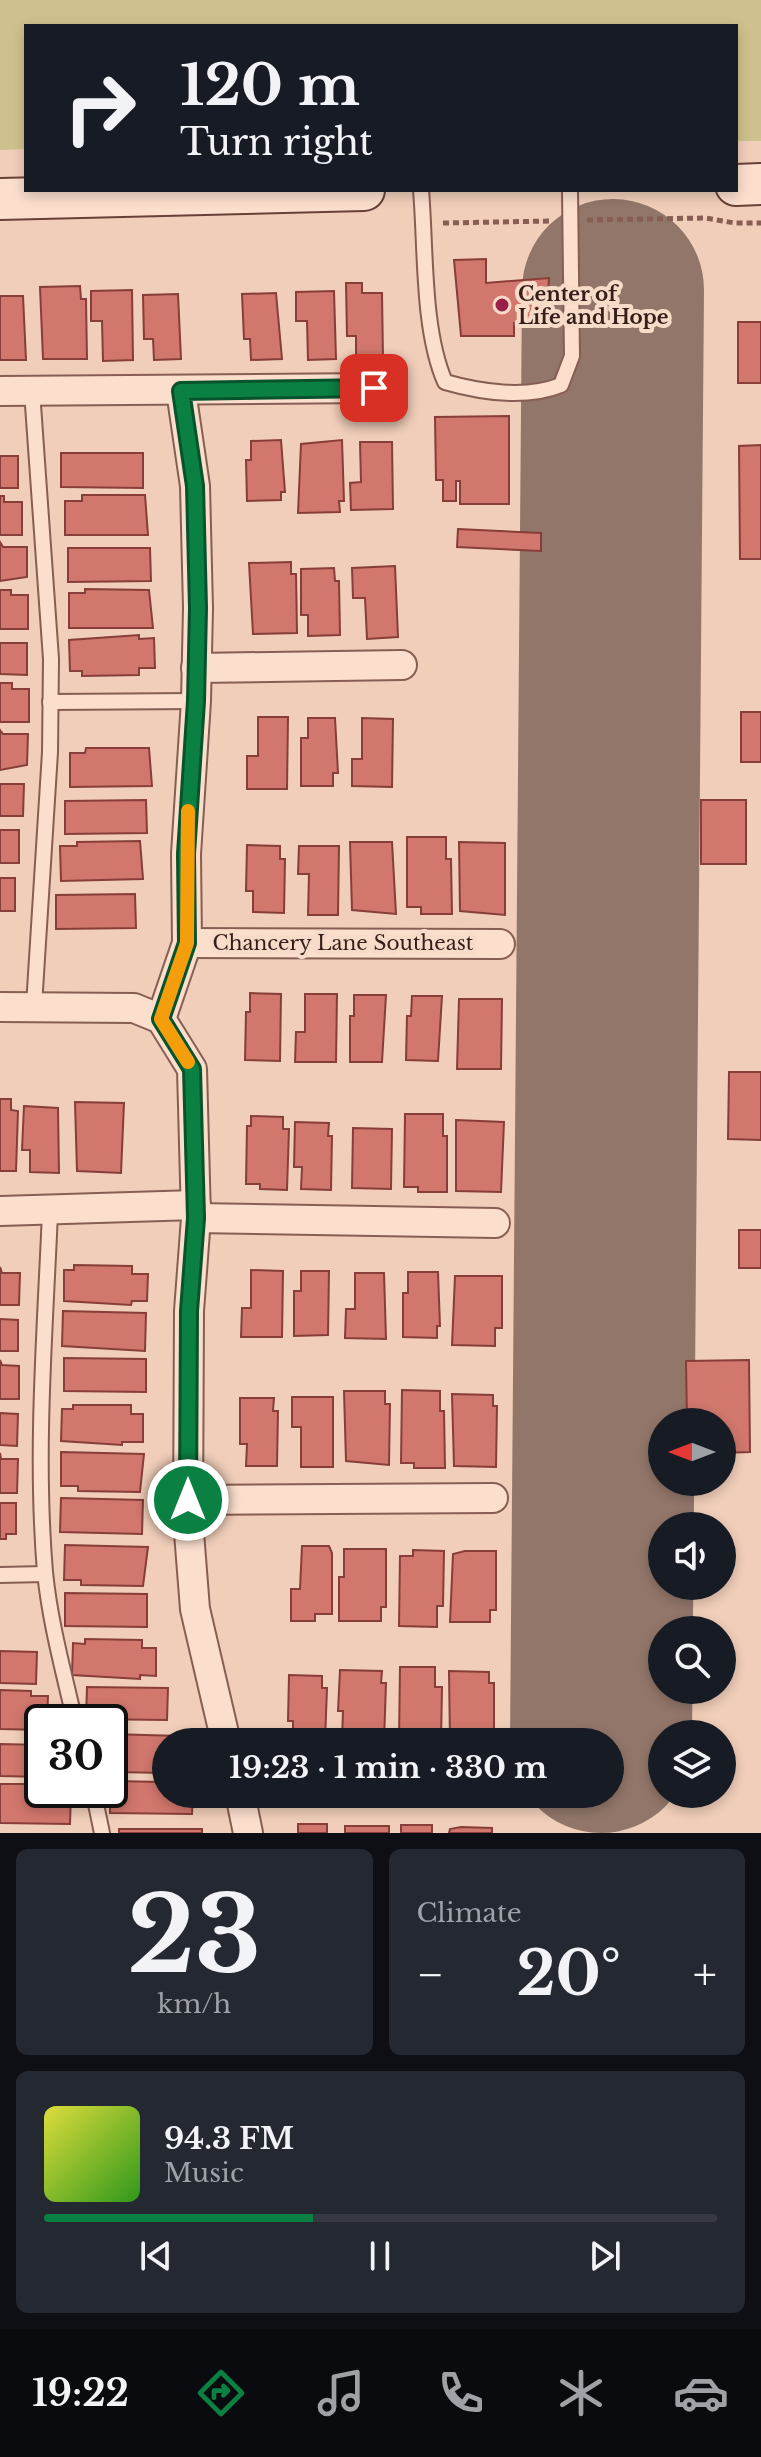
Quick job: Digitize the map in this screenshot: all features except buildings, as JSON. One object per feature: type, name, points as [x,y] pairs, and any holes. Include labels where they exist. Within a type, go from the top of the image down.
[{"type":"main road","points":[[738,185],[761,184]]},
{"type":"main road","points":[[0,199],[283,192]]},
{"type":"street","points":[[0,391],[374,388]]},
{"type":"street","points":[[161,1019],[187,943],[186,854],[196,701],[195,486],[181,391]]},
{"type":"street","points":[[196,668],[402,665]]},
{"type":"street","name":"Chancery Lane Southeast","points":[[187,943],[500,944]]},
{"type":"street","points":[[0,1007],[134,1008],[161,1019],[192,1069],[196,1211],[189,1311],[188,1500],[195,1609],[223,1728]]},
{"type":"street","points":[[0,1211],[196,1211],[495,1223]]},
{"type":"street","points":[[188,1500],[493,1498]]},
{"type":"street","points":[[243,1808],[248,1833]]},
{"type":"lane","points":[[421,192],[431,321],[438,366],[445,382],[521,393],[543,392],[561,385],[572,356],[570,192]]},
{"type":"lane","points":[[32,391],[51,659],[34,1006]]},
{"type":"lane","points":[[50,702],[196,701]]},
{"type":"lane","points":[[50,1212],[42,1388],[45,1574],[56,1643],[71,1704]]},
{"type":"lane","points":[[0,1575],[45,1574]]},
{"type":"lane","points":[[97,1808],[102,1833]]},
{"type":"shaded area","points":[[0,0],[761,0],[761,141],[738,141],[738,24],[24,24],[24,149],[0,150]]},
{"type":"runway","points":[[601,1728],[613,290]]},
{"type":"slow traffic","points":[[188,811],[187,943],[161,1019],[188,1062]]},
{"type":"place","name":"Center of Life and Hope","points":[[502,305]]},
{"type":"route","points":[[188,1500],[189,1311],[196,1218],[192,1069],[161,1019],[187,943],[186,854],[196,701],[198,608],[195,486],[181,391],[374,388]]}]
